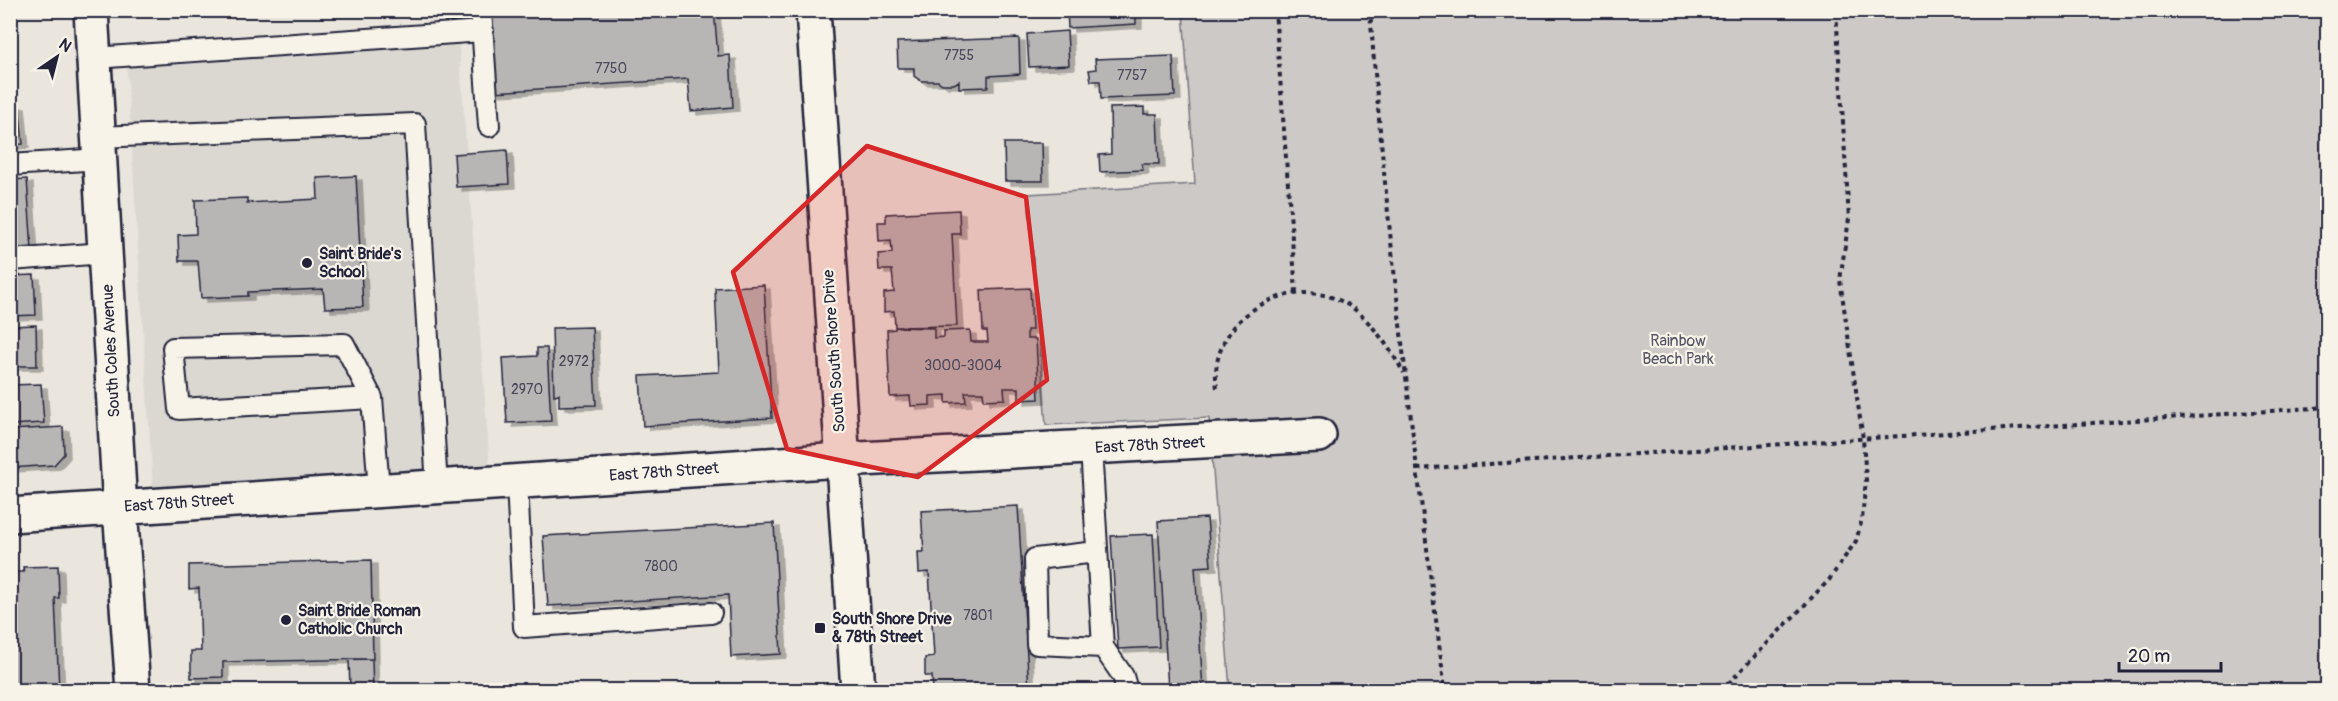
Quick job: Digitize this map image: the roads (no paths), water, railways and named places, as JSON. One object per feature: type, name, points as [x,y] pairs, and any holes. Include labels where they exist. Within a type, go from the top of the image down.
[{"type":"street","name":"South Coles Avenue","points":[[91,10],[133,690]]},
{"type":"street","name":"South South Shore Drive","points":[[813,10],[858,690]]},
{"type":"street","name":"East 78th Street","points":[[10,515],[841,460],[1319,435]]},
{"type":"lane","points":[[480,10],[489,126]]},
{"type":"lane","points":[[94,58],[483,31]]},
{"type":"lane","points":[[10,165],[99,148],[415,124],[437,487]]},
{"type":"lane","points":[[10,260],[105,253]]},
{"type":"lane","points":[[372,398],[179,410],[173,348],[344,344],[372,398],[379,490]]},
{"type":"lane","points":[[1091,448],[1103,647],[1123,676],[1127,690]]},
{"type":"lane","points":[[517,482],[524,627],[711,614]]},
{"type":"lane","points":[[1097,552],[1035,559],[1037,644],[1103,647]]},
{"type":"place","name":"Saint Bride's School","points":[[307,263]]},
{"type":"place","name":"Saint Bride Roman Catholic Church","points":[[286,620]]},
{"type":"place","name":"South Shore Drive & 78th Street","points":[[820,628]]},
{"type":"park label","name":"Rainbow Beach Park","points":[[1678,350]]}]
